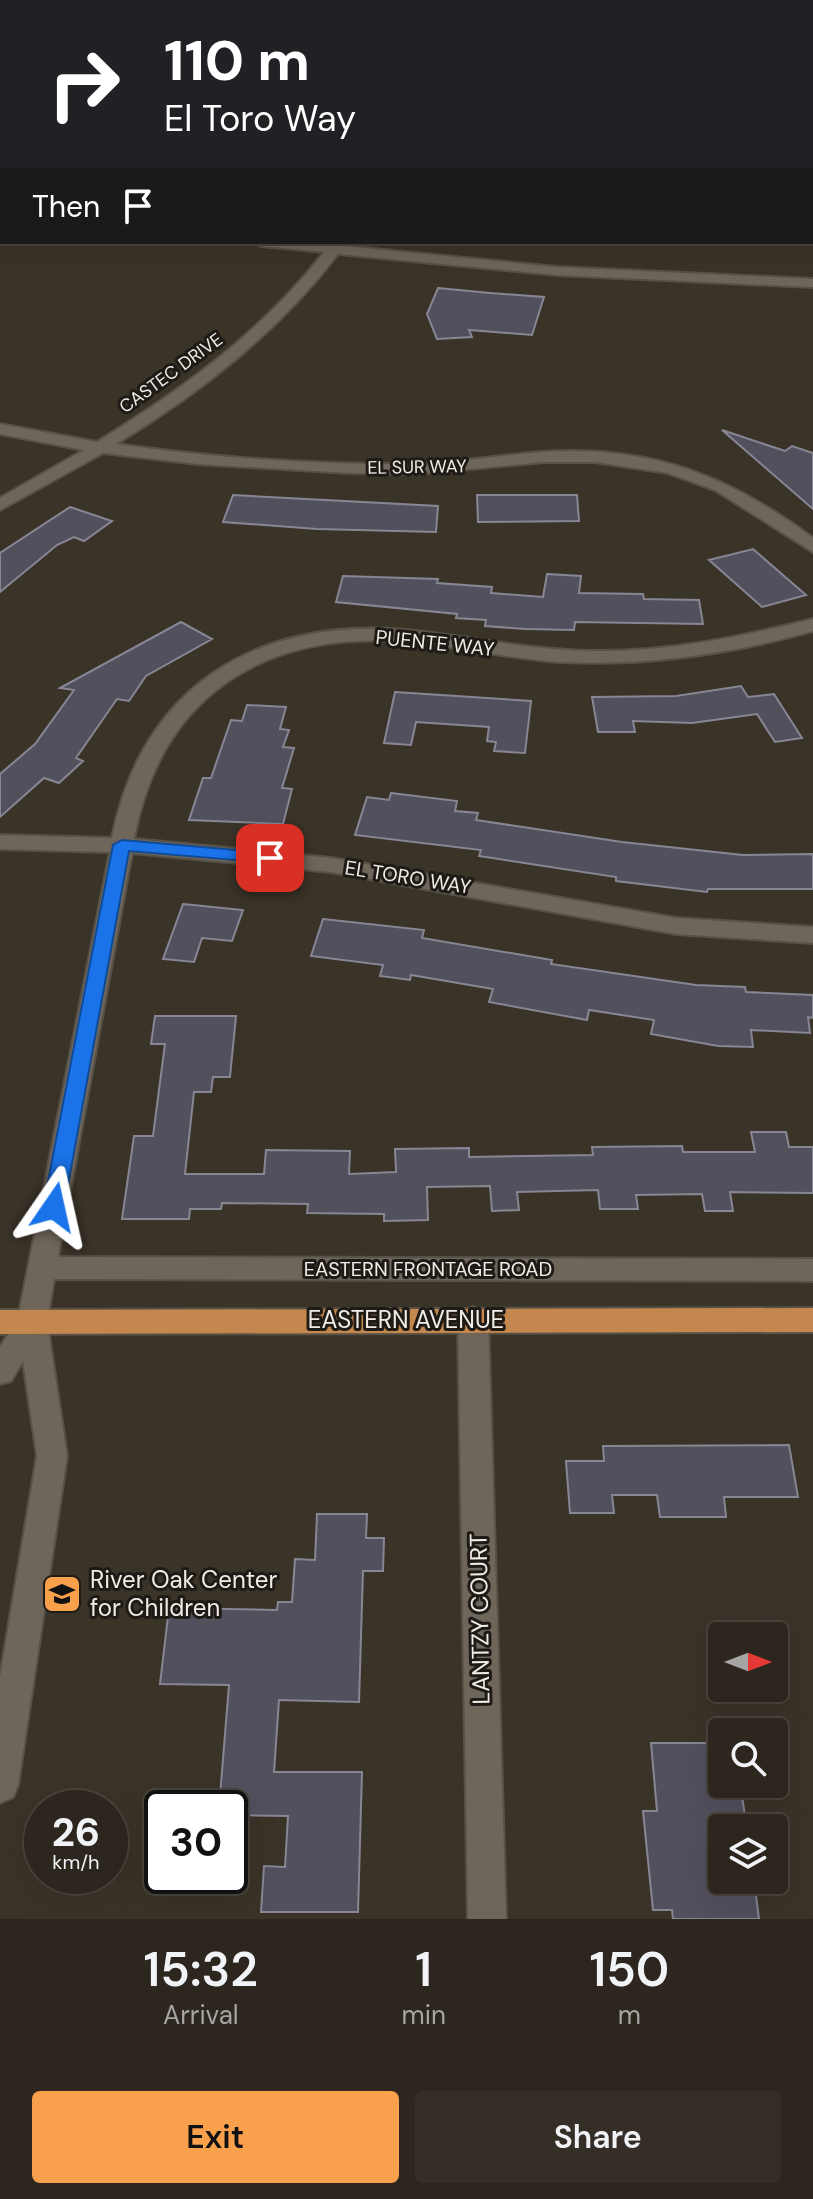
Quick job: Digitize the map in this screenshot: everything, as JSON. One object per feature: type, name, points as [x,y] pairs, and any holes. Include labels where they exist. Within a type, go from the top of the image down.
[{"type":"main road","name":"EASTERN AVENUE","points":[[16,1322],[813,1320]]},
{"type":"street","points":[[299,244],[557,271],[813,283]]},
{"type":"street","name":"CASTEC DRIVE","points":[[0,505],[168,403],[252,338],[285,307],[337,246]]},
{"type":"street","name":"EL SUR WAY","points":[[0,429],[211,459],[336,468],[435,469],[545,457],[631,461],[713,482],[753,503],[813,547]]},
{"type":"street","name":"PUENTE WAY","points":[[16,1322],[42,1268],[122,845],[137,787],[158,742],[178,712],[208,684],[234,668],[279,650],[347,637],[383,635],[562,656],[651,656],[735,645],[813,625]]},
{"type":"street","name":"EL TORO WAY","points":[[0,842],[122,845],[346,867],[676,926],[813,935]]},
{"type":"street","name":"EASTERN FRONTAGE ROAD","points":[[42,1268],[813,1270]]},
{"type":"street","name":"LANTZY COURT","points":[[473,1319],[487,1919]]},
{"type":"street","points":[[0,1372],[16,1322]]},
{"type":"street","points":[[0,1785],[8,1674],[52,1456],[16,1322]]},
{"type":"building","points":[[438,288],[544,297],[532,335],[469,330],[472,337],[437,339],[427,314]]},
{"type":"building","points":[[722,430],[785,451],[792,446],[813,453],[813,509]]},
{"type":"building","points":[[233,495],[438,506],[436,532],[317,529],[223,522]]},
{"type":"building","points":[[477,495],[577,495],[579,521],[478,522]]},
{"type":"building","points":[[70,507],[112,521],[84,541],[74,537],[57,545],[0,592],[0,553]]},
{"type":"building","points":[[753,549],[806,595],[762,607],[709,560]]},
{"type":"building","points":[[547,574],[581,576],[579,593],[643,594],[644,599],[699,600],[703,624],[575,622],[574,630],[525,629],[485,626],[486,620],[456,618],[457,614],[336,602],[343,576],[438,579],[437,583],[492,587],[491,593],[543,597]]},
{"type":"building","points":[[181,622],[212,639],[146,676],[129,701],[117,699],[76,758],[83,761],[59,783],[44,778],[0,817],[0,774],[35,744],[74,690],[60,688]]},
{"type":"building","points":[[741,686],[748,697],[774,694],[802,738],[775,742],[757,714],[692,723],[633,721],[635,732],[598,732],[592,697],[676,696]]},
{"type":"building","points":[[395,692],[531,701],[525,753],[494,751],[496,742],[487,741],[489,727],[416,722],[411,745],[384,743]]},
{"type":"building","points":[[247,705],[286,707],[280,729],[289,730],[283,747],[294,748],[282,788],[292,789],[283,824],[189,820],[203,778],[211,778],[231,720],[242,721]]},
{"type":"building","points":[[391,793],[457,801],[455,811],[478,813],[476,820],[622,842],[743,855],[813,854],[813,889],[708,889],[707,892],[616,881],[616,877],[479,856],[481,850],[355,835],[367,797],[389,800]]},
{"type":"building","points":[[183,904],[243,910],[232,941],[202,938],[194,962],[163,959]]},
{"type":"building","points":[[323,919],[424,930],[422,938],[552,960],[551,964],[696,985],[745,987],[746,992],[813,995],[813,1018],[808,1017],[810,1033],[751,1030],[753,1047],[718,1046],[651,1034],[654,1020],[589,1010],[587,1020],[489,1002],[493,989],[411,975],[410,980],[380,976],[383,965],[311,956]]},
{"type":"building","points":[[155,1016],[236,1016],[230,1077],[213,1077],[211,1092],[194,1092],[185,1174],[264,1174],[266,1150],[350,1151],[349,1174],[396,1172],[395,1149],[469,1148],[469,1157],[593,1155],[592,1147],[682,1146],[683,1152],[755,1152],[751,1132],[786,1132],[789,1147],[813,1147],[813,1193],[730,1192],[733,1211],[705,1211],[702,1194],[636,1195],[638,1209],[600,1209],[598,1190],[517,1192],[519,1210],[492,1211],[490,1186],[427,1187],[428,1220],[384,1221],[384,1214],[307,1213],[308,1204],[222,1203],[221,1209],[190,1209],[189,1219],[122,1219],[134,1136],[153,1136],[165,1044],[151,1044]]},
{"type":"building","points":[[789,1445],[798,1497],[724,1497],[726,1517],[660,1517],[657,1495],[612,1495],[614,1513],[570,1513],[566,1461],[604,1461],[603,1446]]},
{"type":"building","points":[[317,1514],[367,1514],[366,1538],[384,1538],[383,1571],[363,1571],[359,1702],[279,1700],[274,1772],[362,1772],[358,1912],[261,1912],[264,1866],[285,1867],[288,1816],[248,1815],[248,1790],[220,1790],[229,1685],[160,1684],[169,1608],[277,1610],[278,1602],[292,1602],[295,1559],[315,1560]]},
{"type":"building","points":[[651,1743],[708,1743],[708,1798],[742,1798],[745,1814],[708,1814],[708,1894],[756,1894],[759,1919],[673,1919],[672,1910],[653,1910],[643,1811],[657,1811]]},
{"type":"place","name":"River Oak Center for Children","points":[[62,1594]]},
{"type":"route","points":[[54,1207],[122,845],[270,858]]}]
